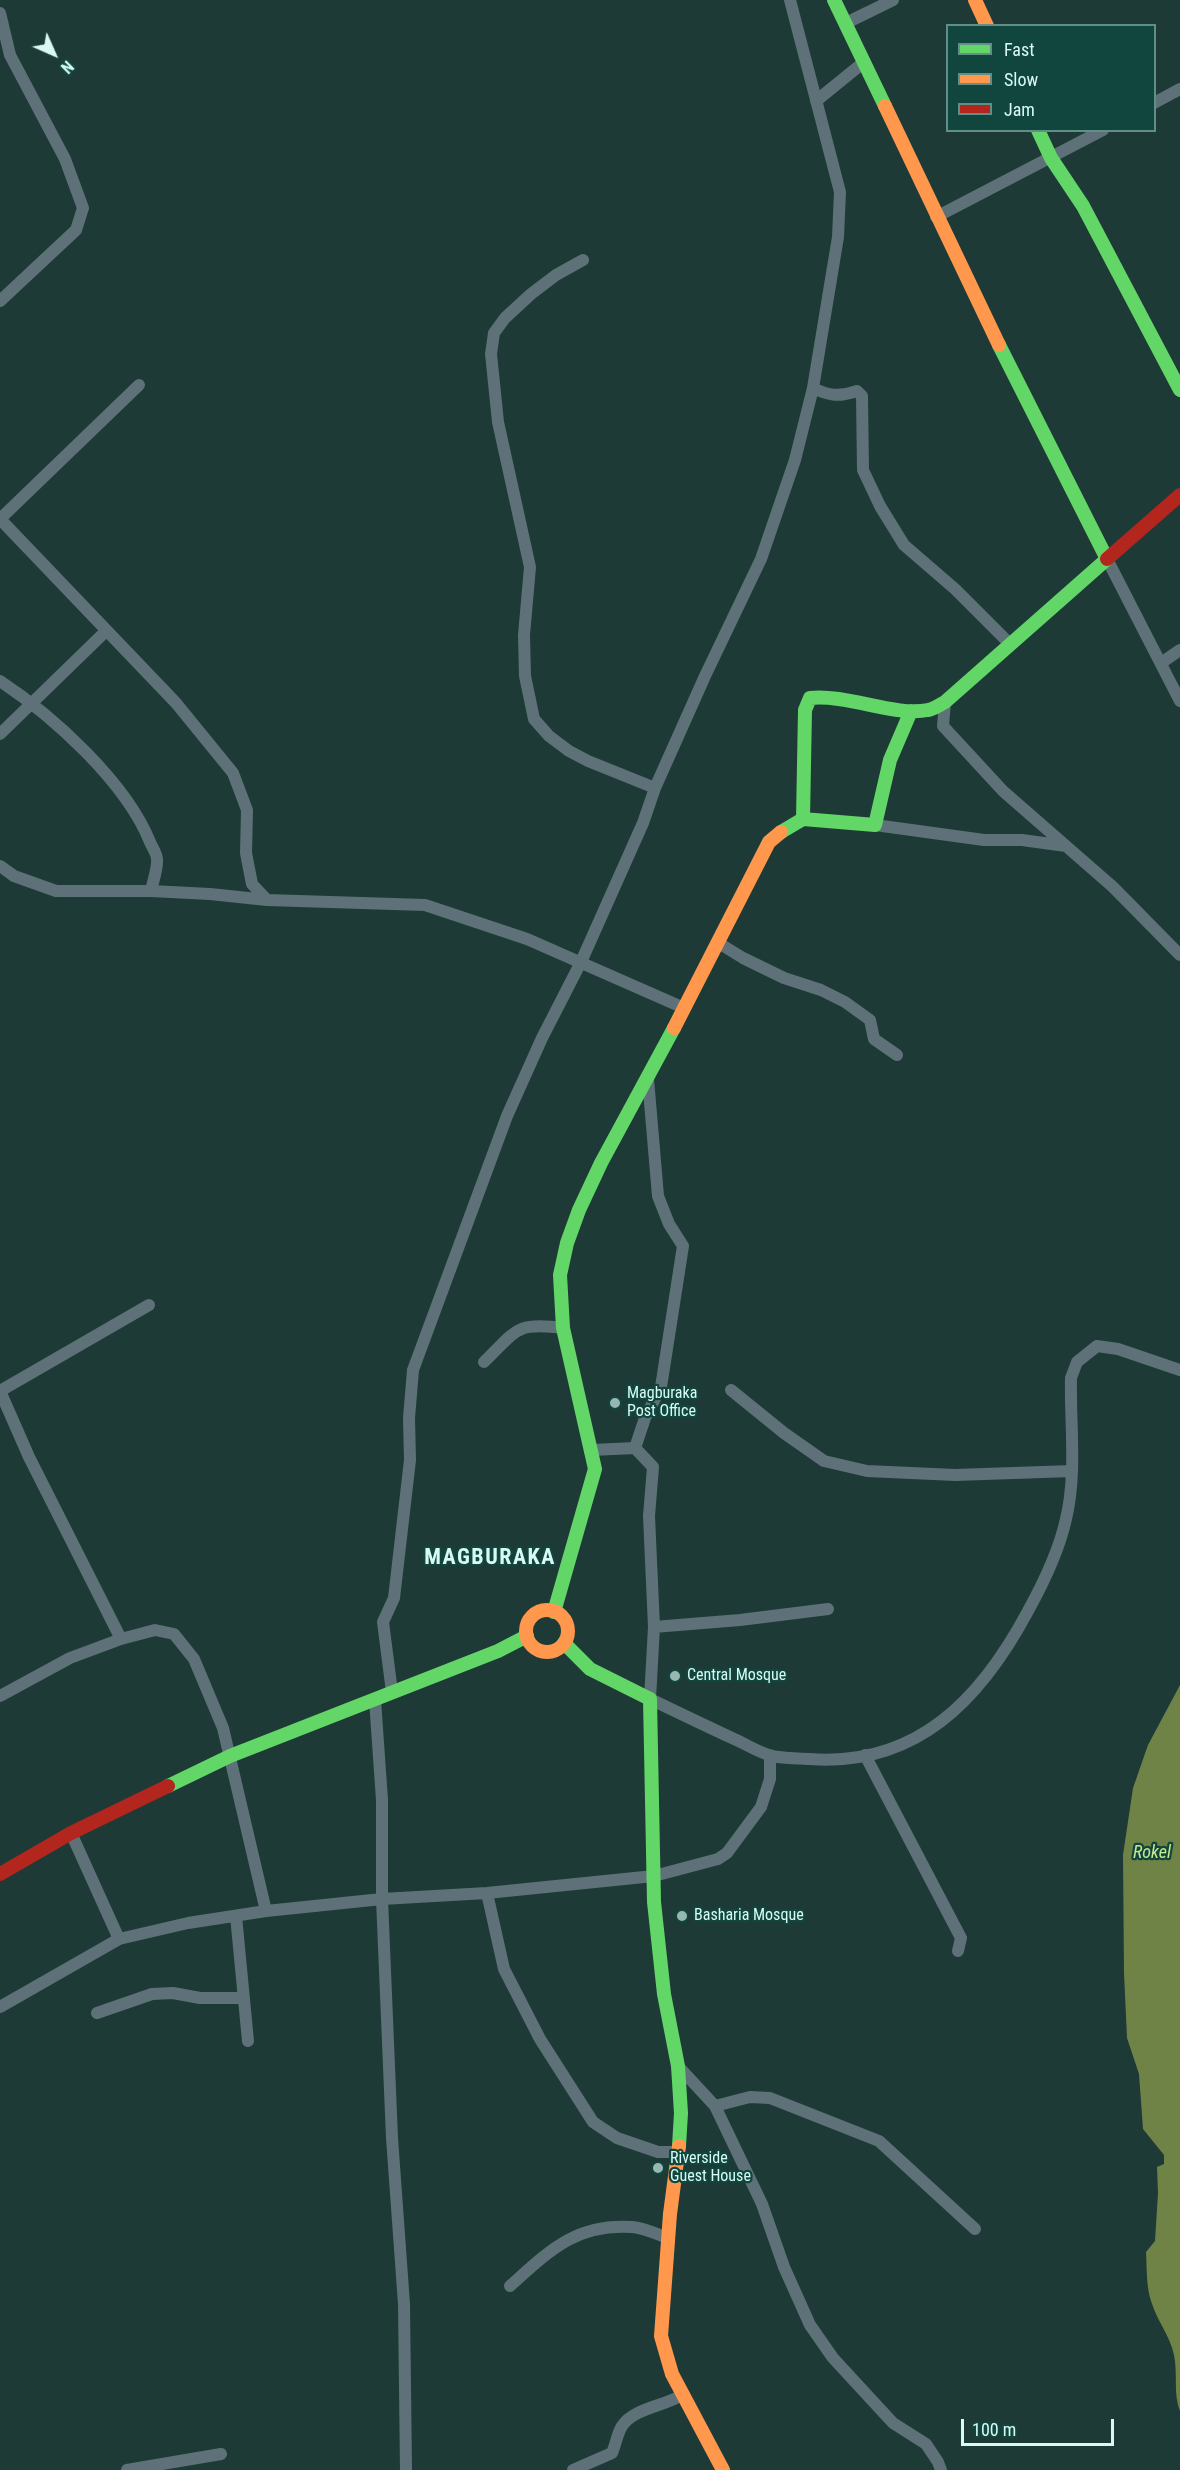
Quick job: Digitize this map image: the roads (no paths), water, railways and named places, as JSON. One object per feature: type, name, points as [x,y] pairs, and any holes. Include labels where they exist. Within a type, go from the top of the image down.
[{"type":"street","points":[[392,1692],[383,1622],[394,1598],[410,1460],[409,1418],[413,1370],[507,1116],[542,1038],[581,962],[705,676],[761,559],[795,460],[813,388],[838,237],[840,192],[790,0]]},
{"type":"street","points":[[834,0],[1016,381],[1180,701]]},
{"type":"street","points":[[846,23],[893,0]]},
{"type":"street","points":[[975,0],[986,24]]},
{"type":"street","points":[[0,13],[10,55],[65,159],[83,208],[76,230],[0,301]]},
{"type":"street","points":[[816,101],[864,62]]},
{"type":"street","points":[[1156,102],[1180,89]]},
{"type":"street","points":[[1039,132],[1051,158],[1083,206],[1180,390]]},
{"type":"street","points":[[936,217],[1099,132]]},
{"type":"street","points":[[583,260],[556,275],[505,318],[494,333],[491,354],[498,422],[530,567],[524,635],[525,676],[534,719],[549,736],[569,751],[588,761],[655,788]]},
{"type":"street","points":[[139,385],[0,519],[105,632],[176,703],[233,772],[247,810],[246,853],[252,884],[267,900]]},
{"type":"street","points":[[813,388],[827,395],[842,396],[857,391],[862,396],[863,470],[880,506],[904,545],[955,589],[1010,644]]},
{"type":"street","points":[[803,819],[805,710],[810,699],[827,696],[911,711],[928,710],[945,702],[1180,495]]},
{"type":"street","points":[[0,734],[105,632]]},
{"type":"street","points":[[1161,663],[1180,650]]},
{"type":"street","points":[[0,681],[33,703],[75,741],[116,786],[142,822],[157,859],[151,891]]},
{"type":"street","points":[[945,702],[943,726],[1003,790],[1113,887],[1180,955]]},
{"type":"street","points":[[875,825],[890,760],[911,711]]},
{"type":"street","points":[[554,1612],[595,1469],[563,1328],[560,1275],[567,1243],[601,1162],[648,1078],[769,843],[784,829],[803,819],[875,825],[984,840],[1022,840],[1066,846]]},
{"type":"street","points":[[0,866],[14,876],[56,891],[151,891],[267,900],[425,905],[527,939],[684,1008]]},
{"type":"street","points":[[717,942],[784,978],[821,990],[845,1002],[870,1020],[874,1039],[897,1055]]},
{"type":"street","points":[[635,1448],[645,1418],[661,1387],[682,1246],[669,1224],[658,1196],[648,1078]]},
{"type":"street","points":[[121,1639],[28,1457],[0,1391],[149,1305]]},
{"type":"street","points":[[484,1362],[517,1330],[529,1326],[563,1328]]},
{"type":"street","points":[[564,1643],[590,1669],[770,1756],[819,1760],[842,1759],[881,1752],[911,1740],[956,1710],[978,1689],[1000,1659],[1038,1592],[1056,1553],[1071,1494],[1071,1378],[1077,1362],[1096,1346],[1118,1349],[1180,1370]]},
{"type":"street","points":[[731,1390],[783,1432],[824,1461],[867,1471],[944,1474],[1072,1471]]},
{"type":"street","points":[[592,1450],[635,1448],[653,1467],[649,1516],[654,1627],[650,1699],[654,1902],[664,1994],[678,2066],[681,2113],[660,2336],[672,2374],[723,2470]]},
{"type":"street","points":[[654,1627],[740,1620],[828,1609]]},
{"type":"street","points":[[539,1612],[554,1612],[563,1618],[566,1624],[567,1636],[564,1643],[558,1649],[545,1652],[532,1647],[527,1636],[527,1624],[539,1612]]},
{"type":"street","points":[[0,1696],[70,1658],[121,1639],[155,1630],[174,1634],[194,1659],[223,1728],[266,1911]]},
{"type":"street","points":[[0,1874],[71,1833],[230,1756],[498,1652],[527,1636]]},
{"type":"street","points":[[375,1700],[382,1800],[382,1899],[392,2138],[404,2304],[406,2470]]},
{"type":"street","points":[[865,1755],[961,1938],[958,1951]]},
{"type":"street","points":[[0,2007],[119,1939],[188,1923],[266,1911],[382,1899],[487,1893],[654,1876],[718,1859],[728,1853],[761,1808],[770,1779],[770,1756]]},
{"type":"street","points":[[71,1833],[119,1939]]},
{"type":"street","points":[[487,1893],[504,1970],[540,2039],[593,2122],[616,2138],[658,2152],[679,2152]]},
{"type":"street","points":[[236,1916],[248,2041]]},
{"type":"street","points":[[97,2013],[152,1994],[173,1993],[200,1998],[244,1998]]},
{"type":"street","points":[[678,2066],[715,2106],[762,2204],[784,2267],[810,2325],[832,2358],[893,2423],[926,2444],[939,2462],[941,2470]]},
{"type":"street","points":[[715,2106],[750,2097],[770,2098],[879,2141],[904,2156]]},
{"type":"street","points":[[879,2141],[975,2229]]},
{"type":"street","points":[[510,2286],[546,2254],[578,2233],[604,2228],[634,2227],[668,2238]]},
{"type":"street","points":[[573,2470],[612,2453],[622,2426],[629,2418],[671,2402],[682,2395]]},
{"type":"street","points":[[127,2470],[221,2454]]},
{"type":"water","name":"Rokel","points":[[1180,1685],[1180,2411],[1174,2355],[1152,2304],[1148,2285],[1146,2252],[1155,2241],[1157,2167],[1164,2164],[1164,2155],[1143,2129],[1139,2074],[1127,2038],[1123,1855],[1133,1788],[1148,1745]]},
{"type":"place","name":"Magburaka Post Office","points":[[615,1403]]},
{"type":"place","name":"Central Mosque","points":[[675,1676]]},
{"type":"place","name":"Basharia Mosque","points":[[682,1916]]},
{"type":"place","name":"Riverside Guest House","points":[[658,2168]]},
{"type":"district","name":"MAGBURAKA","points":[[490,1558]]}]
